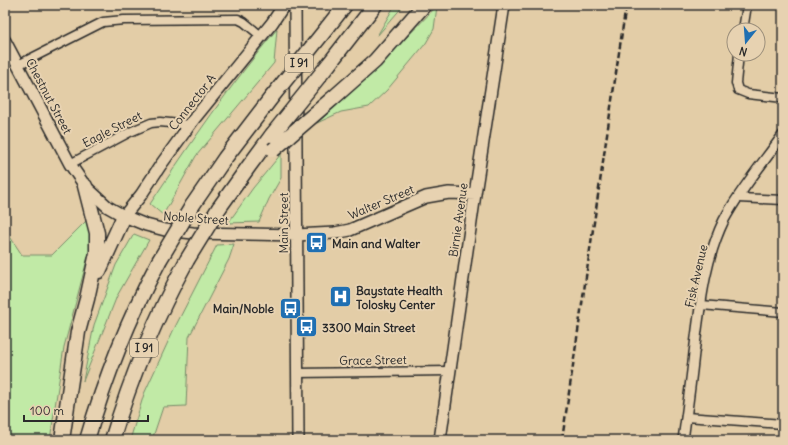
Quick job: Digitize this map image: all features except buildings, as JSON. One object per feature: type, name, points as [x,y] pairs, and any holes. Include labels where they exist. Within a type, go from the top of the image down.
[{"type":"highway","name":"I 91","points":[[88,440],[104,388],[122,340],[159,261],[192,206],[225,158],[345,5]]},
{"type":"highway","name":"I 91","points":[[112,440],[144,347],[187,260],[230,191],[272,135],[375,5]]},
{"type":"highway","points":[[230,191],[273,150],[375,61],[424,5]]},
{"type":"highway","points":[[62,440],[78,332],[97,252],[97,233],[85,186]]},
{"type":"highway","points":[[87,299],[124,216]]},
{"type":"main road","name":"Connector A","points":[[124,216],[141,195],[190,125],[277,17],[284,5]]},
{"type":"main road","name":"Main Street","points":[[295,5],[298,440]]},
{"type":"main road","name":"Birnie Avenue","points":[[440,440],[504,5]]},
{"type":"main road","name":"Chestnut Street","points":[[5,41],[70,164]]},
{"type":"main road","name":"Noble Street","points":[[70,164],[85,186],[102,202],[124,216],[146,225],[175,232],[296,235]]},
{"type":"main road","name":"Walter Street","points":[[296,235],[336,233],[350,230],[416,200],[430,196],[449,192],[475,194]]},
{"type":"street","points":[[744,22],[747,5]]},
{"type":"street","points":[[18,65],[102,22],[124,20],[238,19],[261,36]]},
{"type":"street","points":[[738,62],[736,83],[738,90],[748,94],[783,98]]},
{"type":"street","name":"Eagle Street","points":[[70,164],[130,132],[151,123],[160,122],[190,125]]},
{"type":"street","name":"Fisk Avenue","points":[[682,440],[701,305],[714,246],[725,220],[738,198],[783,136]]},
{"type":"street","points":[[738,198],[783,200]]},
{"type":"street","points":[[701,305],[783,312]]},
{"type":"street","name":"Grace Street","points":[[297,373],[450,371]]},
{"type":"street","points":[[686,417],[783,424]]},
{"type":"green space","points":[[395,5],[404,5],[377,36]]},
{"type":"green space","points":[[437,6],[434,29],[426,43],[387,90],[369,107],[341,112],[317,123],[369,76]]},
{"type":"green space","points":[[277,29],[274,63],[196,156],[163,215],[150,204],[211,115],[243,71]]},
{"type":"green space","points":[[281,154],[281,178],[269,199],[259,222],[228,223],[253,188]]},
{"type":"green space","points":[[86,221],[92,241],[64,347],[50,440],[5,440],[5,229],[22,255],[52,255]]},
{"type":"green space","points":[[134,234],[149,240],[117,296],[83,381],[94,325],[116,265]]},
{"type":"green space","points":[[234,244],[229,259],[189,337],[186,406],[163,407],[152,440],[130,440],[144,394],[173,331],[217,245]]},
{"type":"railway","points":[[562,440],[626,5]]},
{"type":"place","name":"Main and Walter","points":[[316,243]]},
{"type":"place","name":"Baystate Health Tolosky Center","points":[[340,297]]},
{"type":"place","name":"Main/Noble","points":[[290,308]]},
{"type":"place","name":"3300 Main Street","points":[[307,327]]}]
